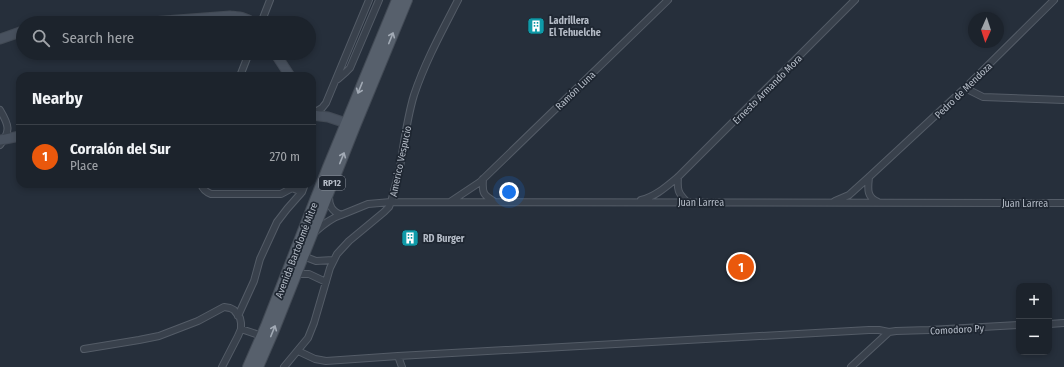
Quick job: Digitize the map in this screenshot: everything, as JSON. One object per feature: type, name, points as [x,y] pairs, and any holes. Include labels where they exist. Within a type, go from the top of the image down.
[{"type":"main road","name":"Avenida Bartolomé Mitre","points":[[248,367],[262,336],[346,123],[397,0]]},
{"type":"main road","name":"Avenida Bartolomé Mitre","points":[[258,367],[407,0]]},
{"type":"street","points":[[264,16],[270,0]]},
{"type":"street","points":[[316,112],[326,103],[369,0]]},
{"type":"street","points":[[336,80],[350,68],[379,0]]},
{"type":"street","points":[[373,13],[384,0]]},
{"type":"street","name":"Americo Vespucio","points":[[284,367],[311,333],[333,260],[349,240],[389,207],[400,168],[409,115],[414,96],[432,51],[458,0]]},
{"type":"street","name":"Ramón Luna","points":[[450,202],[483,179],[668,0]]},
{"type":"street","name":"Ernesto Armando Mora","points":[[634,202],[647,199],[678,177],[855,0]]},
{"type":"street","name":"Pedro de Mendoza","points":[[832,203],[849,195],[869,177],[965,88],[1054,0]]},
{"type":"street","points":[[0,39],[16,33]]},
{"type":"street","points":[[242,72],[246,60]]},
{"type":"street","points":[[280,60],[287,72]]},
{"type":"street","points":[[965,88],[983,97],[1064,100]]},
{"type":"street","points":[[0,110],[7,124],[8,131],[2,141]]},
{"type":"street","points":[[316,115],[346,123]]},
{"type":"street","points":[[2,141],[16,137]]},
{"type":"street","points":[[678,177],[677,186],[680,195],[688,202]]},
{"type":"street","points":[[869,177],[869,193],[872,199],[879,203]]},
{"type":"street","points":[[483,179],[482,189],[486,196],[495,202]]},
{"type":"street","points":[[203,188],[206,192],[211,194],[281,194],[292,188],[302,192]]},
{"type":"street","points":[[238,316],[254,280],[260,259],[278,222],[304,188]]},
{"type":"street","points":[[330,189],[330,208],[341,214]]},
{"type":"street","name":"Juan Larrea","points":[[312,234],[335,216],[368,204],[391,202],[1064,203]]},
{"type":"street","points":[[303,256],[316,261],[333,260]]},
{"type":"street","points":[[296,274],[309,274],[326,282]]},
{"type":"street","points":[[84,349],[159,336],[198,321],[224,307],[234,310],[241,323],[241,329],[222,367]]},
{"type":"street","points":[[1052,324],[1064,323]]},
{"type":"street","name":"Comodoro Py","points":[[889,332],[896,330],[929,330],[1016,325]]},
{"type":"street","points":[[241,329],[262,336]]},
{"type":"street","points":[[298,351],[315,360],[326,361],[868,330],[889,332]]},
{"type":"street","points":[[851,367],[889,332]]},
{"type":"street","points":[[398,356],[402,367]]},
{"type":"place","name":"Ladrillera El Tehuelche","points":[[536,26]]},
{"type":"place","name":"RD Burger","points":[[410,238]]},
{"type":"place","name":"Corralón del Sur","points":[[741,267]]}]
